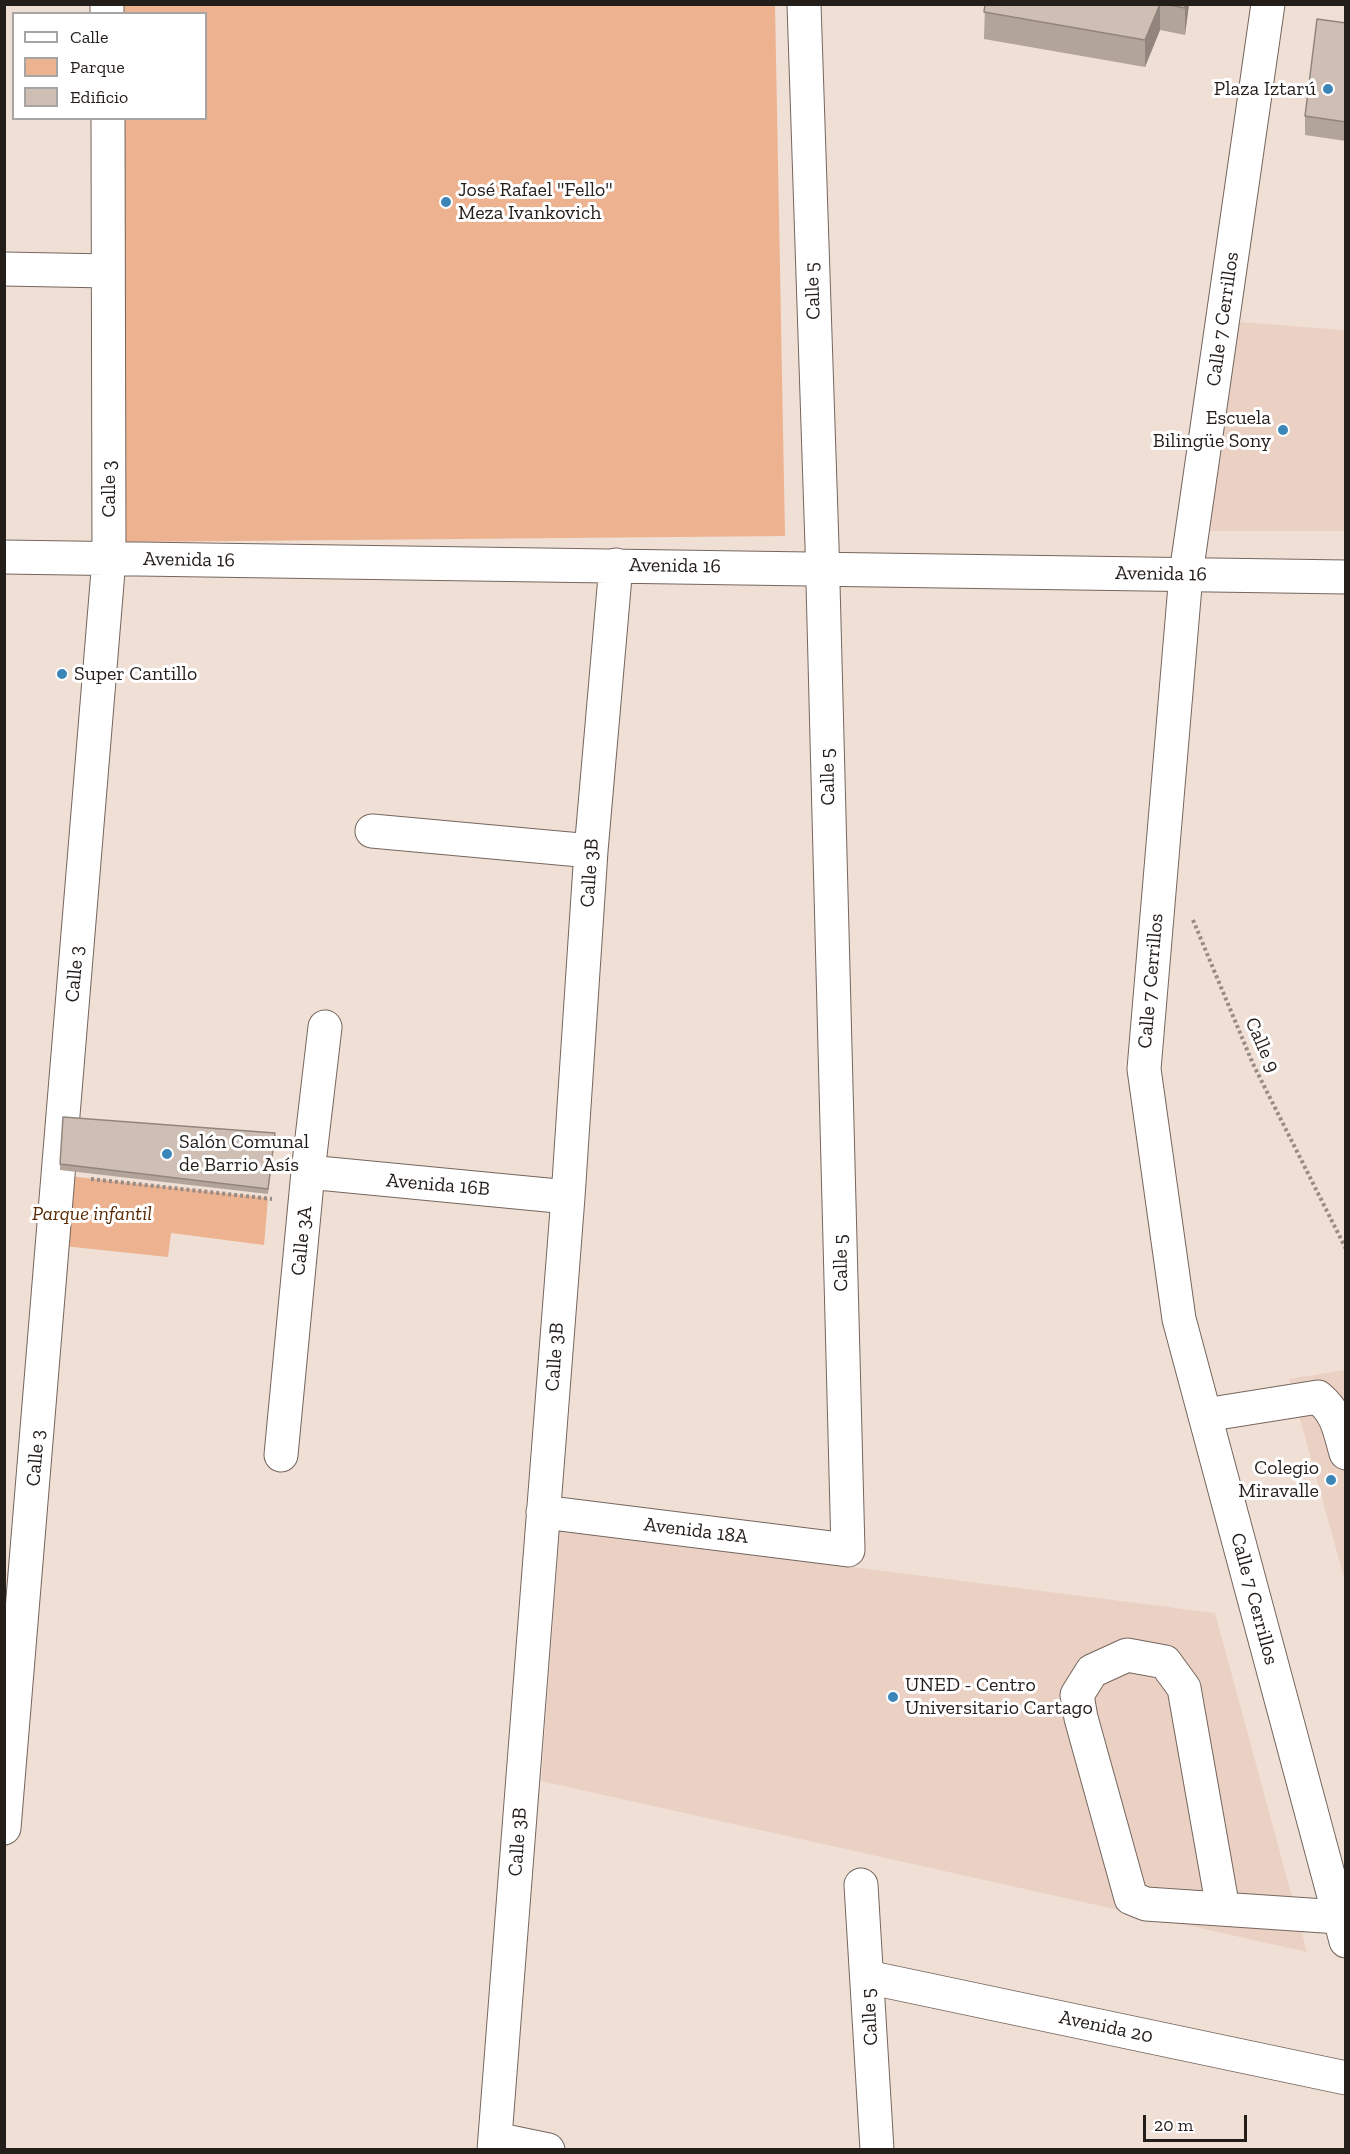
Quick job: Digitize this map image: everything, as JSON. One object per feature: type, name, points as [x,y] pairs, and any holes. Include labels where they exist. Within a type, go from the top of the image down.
[{"type":"street","name":"Calle 5","points":[[804,4],[823,569],[848,1550]]},
{"type":"street","name":"Calle 7 Cerrillos","points":[[1268,4],[1186,574],[1144,1069],[1179,1319],[1342,1929]]},
{"type":"street","name":"Calle 3","points":[[5,1813],[18,1502],[59,1175],[109,559],[108,120]]},
{"type":"street","points":[[4,269],[108,272]]},
{"type":"street","name":"Avenida 16","points":[[4,557],[1346,577]]},
{"type":"street","name":"Calle 3B","points":[[495,2144],[568,1197],[591,851],[616,565]]},
{"type":"street","points":[[372,831],[591,851]]},
{"type":"street","name":"Calle 3A","points":[[281,1455],[325,1027]]},
{"type":"street","name":"Avenida 16B","points":[[307,1187],[568,1197]]},
{"type":"street","points":[[1205,1415],[1318,1397],[1337,1419],[1346,1454]]},
{"type":"street","name":"Avenida 18A","points":[[543,1512],[848,1550]]},
{"type":"street","points":[[1223,1909],[1184,1688],[1166,1662],[1127,1655],[1092,1671],[1077,1695],[1081,1718],[1131,1898],[1146,1904],[1223,1909],[1342,1929]]},
{"type":"street","name":"Calle 5","points":[[861,1885],[878,2150]]},
{"type":"street","name":"Avenida 20","points":[[867,1977],[1346,2078]]},
{"type":"street","points":[[495,2144],[548,2150]]},
{"type":"path","name":"Calle 9","points":[[1190,912],[1253,1064],[1346,1249]]},
{"type":"path","points":[[59,1175],[307,1187]]},
{"type":"shaded area","name":"Escuela Bilingüe Sony","points":[[1239,322],[1345,330],[1345,531],[1204,531]]},
{"type":"shaded area","name":"Colegio Miravalle","points":[[1345,1370],[1345,1581],[1289,1379]]},
{"type":"shaded area","name":"UNED - Centro Universitario Cartago","points":[[560,1530],[1215,1613],[1307,1952],[541,1781]]},
{"type":"green space","points":[[124,5],[775,5],[785,536],[122,542],[124,120],[207,120],[207,12],[124,12]]},
{"type":"green space","name":"Parque infantil","points":[[59,1175],[268,1198],[264,1245],[171,1233],[168,1257],[54,1245]]},
{"type":"building","points":[[985,4],[1160,4],[1145,40],[984,12]]},
{"type":"building","points":[[1164,4],[1185,4],[1185,8]]},
{"type":"building","name":"Plaza Iztarú","points":[[1317,19],[1346,23],[1346,122],[1305,116]]},
{"type":"building","name":"Salón Comunal de Barrio Asís","points":[[63,1117],[275,1133],[268,1189],[60,1164]]},
{"type":"place","name":"Plaza Iztarú","points":[[1328,89]]},
{"type":"place","name":"José Rafael \"Fello\" Meza Ivankovich","points":[[446,202]]},
{"type":"place","name":"Escuela Bilingüe Sony","points":[[1283,430]]},
{"type":"place","name":"Super Cantillo","points":[[62,674]]},
{"type":"place","name":"Salón Comunal de Barrio Asís","points":[[167,1154]]},
{"type":"place","name":"Colegio Miravalle","points":[[1331,1480]]},
{"type":"place","name":"UNED - Centro Universitario Cartago","points":[[893,1697]]}]
